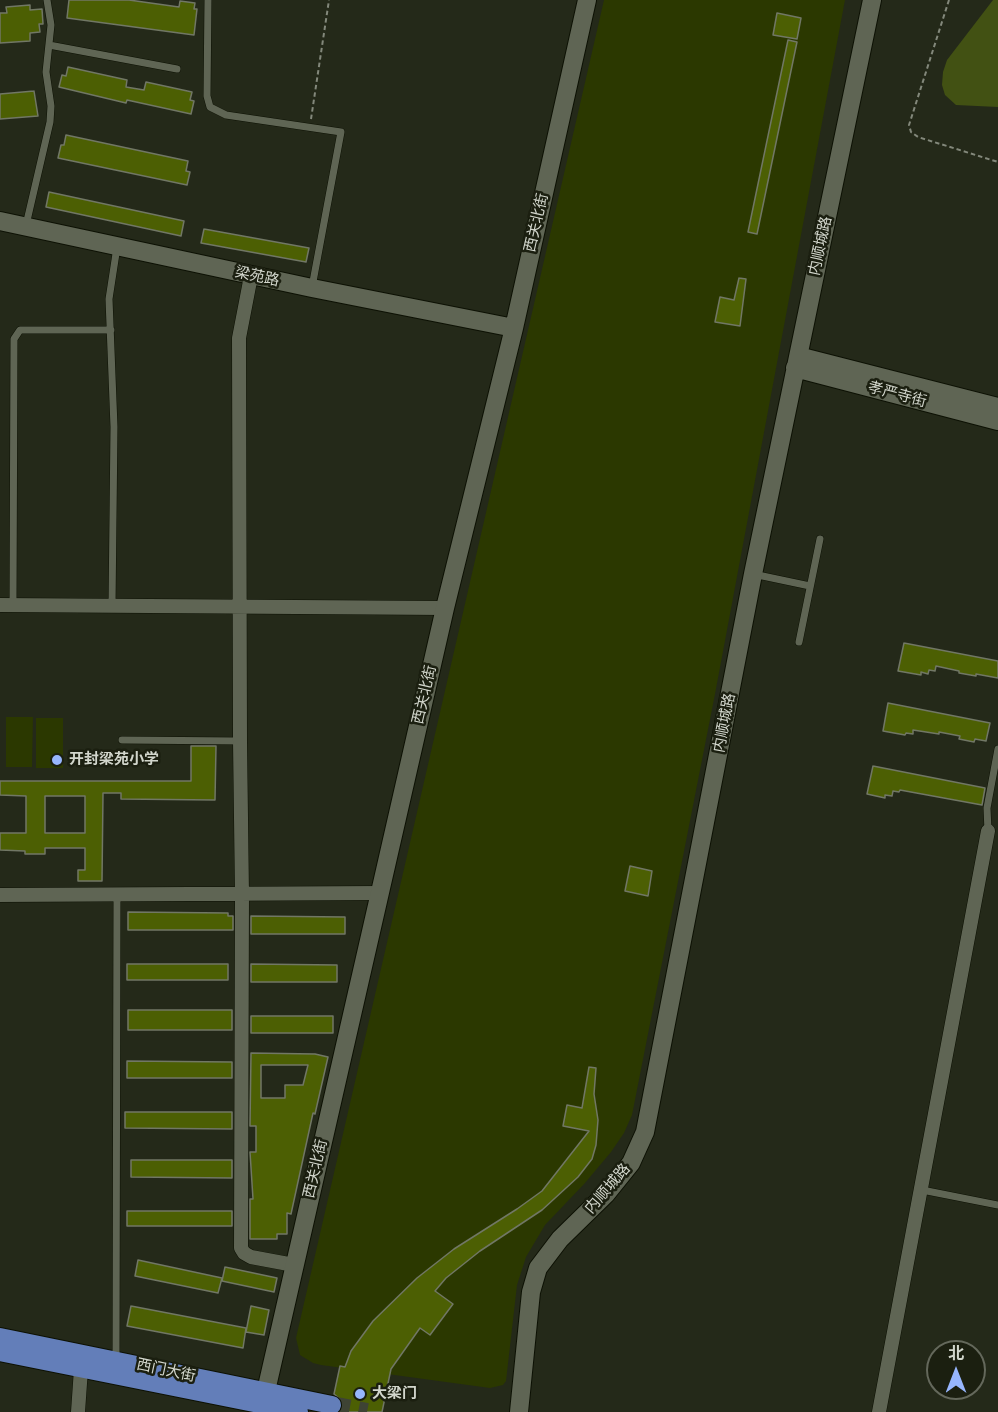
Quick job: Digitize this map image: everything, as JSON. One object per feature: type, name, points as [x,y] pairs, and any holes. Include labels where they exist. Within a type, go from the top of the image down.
[{"type":"main road","name":"西门大街","points":[[0,1337],[332,1405]]},
{"type":"main road","name":"西门大街","points":[[0,1352],[299,1412]]},
{"type":"street","name":"西关北街","points":[[266,1391],[446,608],[514,328],[587,0]]},
{"type":"street","name":"内顺城路","points":[[519,1412],[531,1292],[538,1268],[560,1239],[606,1194],[631,1163],[645,1132],[753,574],[872,0]]},
{"type":"street","name":"梁苑路","points":[[0,221],[251,276],[514,328]]},
{"type":"street","points":[[251,276],[239,338],[241,1248],[251,1257],[294,1265]]},
{"type":"street","name":"孝严寺街","points":[[797,362],[998,406]]},
{"type":"street","name":"孝严寺街","points":[[797,362],[998,421]]},
{"type":"street","points":[[6,605],[446,608]]},
{"type":"street","points":[[879,1412],[988,831]]},
{"type":"street","points":[[0,895],[380,893]]},
{"type":"street","points":[[78,1412],[81,1369]]},
{"type":"lane","points":[[26,227],[50,122],[51,106],[46,72],[51,25],[47,0]]},
{"type":"lane","points":[[208,0],[207,96],[210,107],[226,115],[341,132],[312,288]]},
{"type":"lane","points":[[49,45],[177,69]]},
{"type":"lane","points":[[112,606],[114,427],[109,311],[110,283],[117,247]]},
{"type":"lane","points":[[6,605],[14,339],[20,330],[111,330]]},
{"type":"lane","points":[[800,642],[820,539]]},
{"type":"lane","points":[[753,574],[810,586]]},
{"type":"lane","points":[[122,740],[240,741]]},
{"type":"lane","points":[[988,831],[987,808],[998,749]]},
{"type":"lane","points":[[116,1361],[117,895]]},
{"type":"lane","points":[[922,1190],[998,1205]]},
{"type":"path","points":[[310,128],[329,0]]},
{"type":"path","points":[[949,0],[909,125],[911,132],[918,137],[998,162]]},
{"type":"shaded area","points":[[604,0],[845,0],[715,694],[632,1115],[624,1133],[611,1152],[545,1225],[526,1257],[517,1285],[506,1381],[503,1385],[490,1388],[321,1365],[300,1355],[296,1338]]},
{"type":"shaded area","points":[[993,0],[998,0],[998,107],[956,105],[945,95],[942,85],[947,60]]},
{"type":"shaded area","points":[[6,717],[33,717],[32,767],[6,767]]},
{"type":"shaded area","points":[[36,718],[63,718],[63,768],[36,768]]},
{"type":"building","points":[[69,0],[129,0],[179,7],[180,1],[195,3],[194,9],[197,9],[194,35],[67,18]]},
{"type":"building","points":[[30,5],[30,10],[42,9],[43,24],[39,24],[40,32],[30,33],[30,41],[0,43],[0,13],[7,13],[6,7]]},
{"type":"building","points":[[777,13],[801,18],[797,39],[773,35]]},
{"type":"building","points":[[788,40],[797,42],[757,234],[748,232]]},
{"type":"building","points":[[68,67],[127,80],[126,87],[144,90],[146,82],[192,92],[190,100],[194,101],[191,114],[127,100],[126,103],[59,87],[62,75],[66,76]]},
{"type":"building","points":[[34,91],[38,116],[0,119],[0,94]]},
{"type":"building","points":[[66,135],[188,161],[186,171],[190,172],[187,185],[58,158]]},
{"type":"building","points":[[49,192],[184,221],[181,236],[46,207]]},
{"type":"building","points":[[204,229],[309,248],[306,262],[201,243]]},
{"type":"building","points":[[739,278],[746,279],[740,326],[715,322],[720,297],[734,300]]},
{"type":"building","points":[[904,643],[998,661],[998,678],[959,673],[959,671],[936,666],[935,671],[929,670],[928,674],[921,672],[921,675],[898,671]]},
{"type":"building","points":[[888,703],[990,723],[986,741],[975,739],[974,742],[959,739],[960,736],[939,732],[939,734],[913,730],[913,734],[906,733],[905,735],[883,731]]},
{"type":"building","points":[[191,746],[216,746],[215,800],[121,799],[121,793],[103,793],[102,881],[78,881],[78,870],[85,870],[85,848],[45,848],[45,854],[0,850],[0,833],[26,833],[26,796],[0,795],[0,781],[191,781]],"holes":[[[45,796],[85,796],[85,833],[45,833]]]},
{"type":"building","points":[[873,766],[985,788],[982,805],[900,790],[899,792],[893,791],[892,796],[885,795],[885,798],[867,794]]},
{"type":"building","points":[[630,866],[652,871],[648,896],[625,891]]},
{"type":"building","points":[[128,912],[228,913],[228,916],[233,916],[233,930],[128,930]]},
{"type":"building","points":[[251,916],[345,917],[345,934],[251,934]]},
{"type":"building","points":[[127,964],[228,964],[228,980],[127,980]]},
{"type":"building","points":[[251,964],[337,965],[337,982],[251,982]]},
{"type":"building","points":[[128,1010],[232,1010],[232,1030],[128,1030]]},
{"type":"building","points":[[251,1016],[333,1016],[333,1033],[251,1033]]},
{"type":"building","points":[[251,1053],[315,1054],[328,1057],[291,1214],[287,1213],[287,1234],[277,1234],[277,1239],[250,1239],[250,1199],[253,1199],[250,1152],[256,1152],[256,1126],[250,1126]],"holes":[[[261,1065],[308,1065],[303,1085],[285,1085],[285,1098],[261,1098]]]},
{"type":"building","points":[[127,1061],[232,1062],[232,1078],[127,1078]]},
{"type":"building","points":[[589,1067],[596,1068],[594,1094],[598,1120],[596,1145],[592,1159],[578,1177],[542,1210],[480,1251],[446,1278],[435,1291],[453,1304],[430,1335],[420,1328],[391,1369],[382,1412],[341,1412],[342,1401],[334,1394],[340,1366],[345,1367],[351,1351],[373,1321],[417,1278],[454,1249],[542,1191],[589,1131],[563,1126],[567,1105],[582,1108]]},
{"type":"building","points":[[125,1112],[232,1112],[232,1129],[125,1128]]},
{"type":"building","points":[[131,1160],[232,1160],[232,1178],[131,1177]]},
{"type":"building","points":[[127,1211],[232,1211],[232,1226],[127,1226]]},
{"type":"building","points":[[138,1260],[222,1278],[218,1293],[135,1276]]},
{"type":"building","points":[[225,1267],[277,1278],[274,1292],[222,1281]]},
{"type":"building","points":[[131,1306],[246,1328],[243,1348],[127,1326]]},
{"type":"building","points":[[251,1306],[269,1310],[264,1335],[246,1332]]},
{"type":"tunnel","points":[[332,1405],[367,1412]]},
{"type":"place","name":"开封梁苑小学","points":[[57,760]]},
{"type":"place","name":"大梁门","points":[[360,1394]]}]
